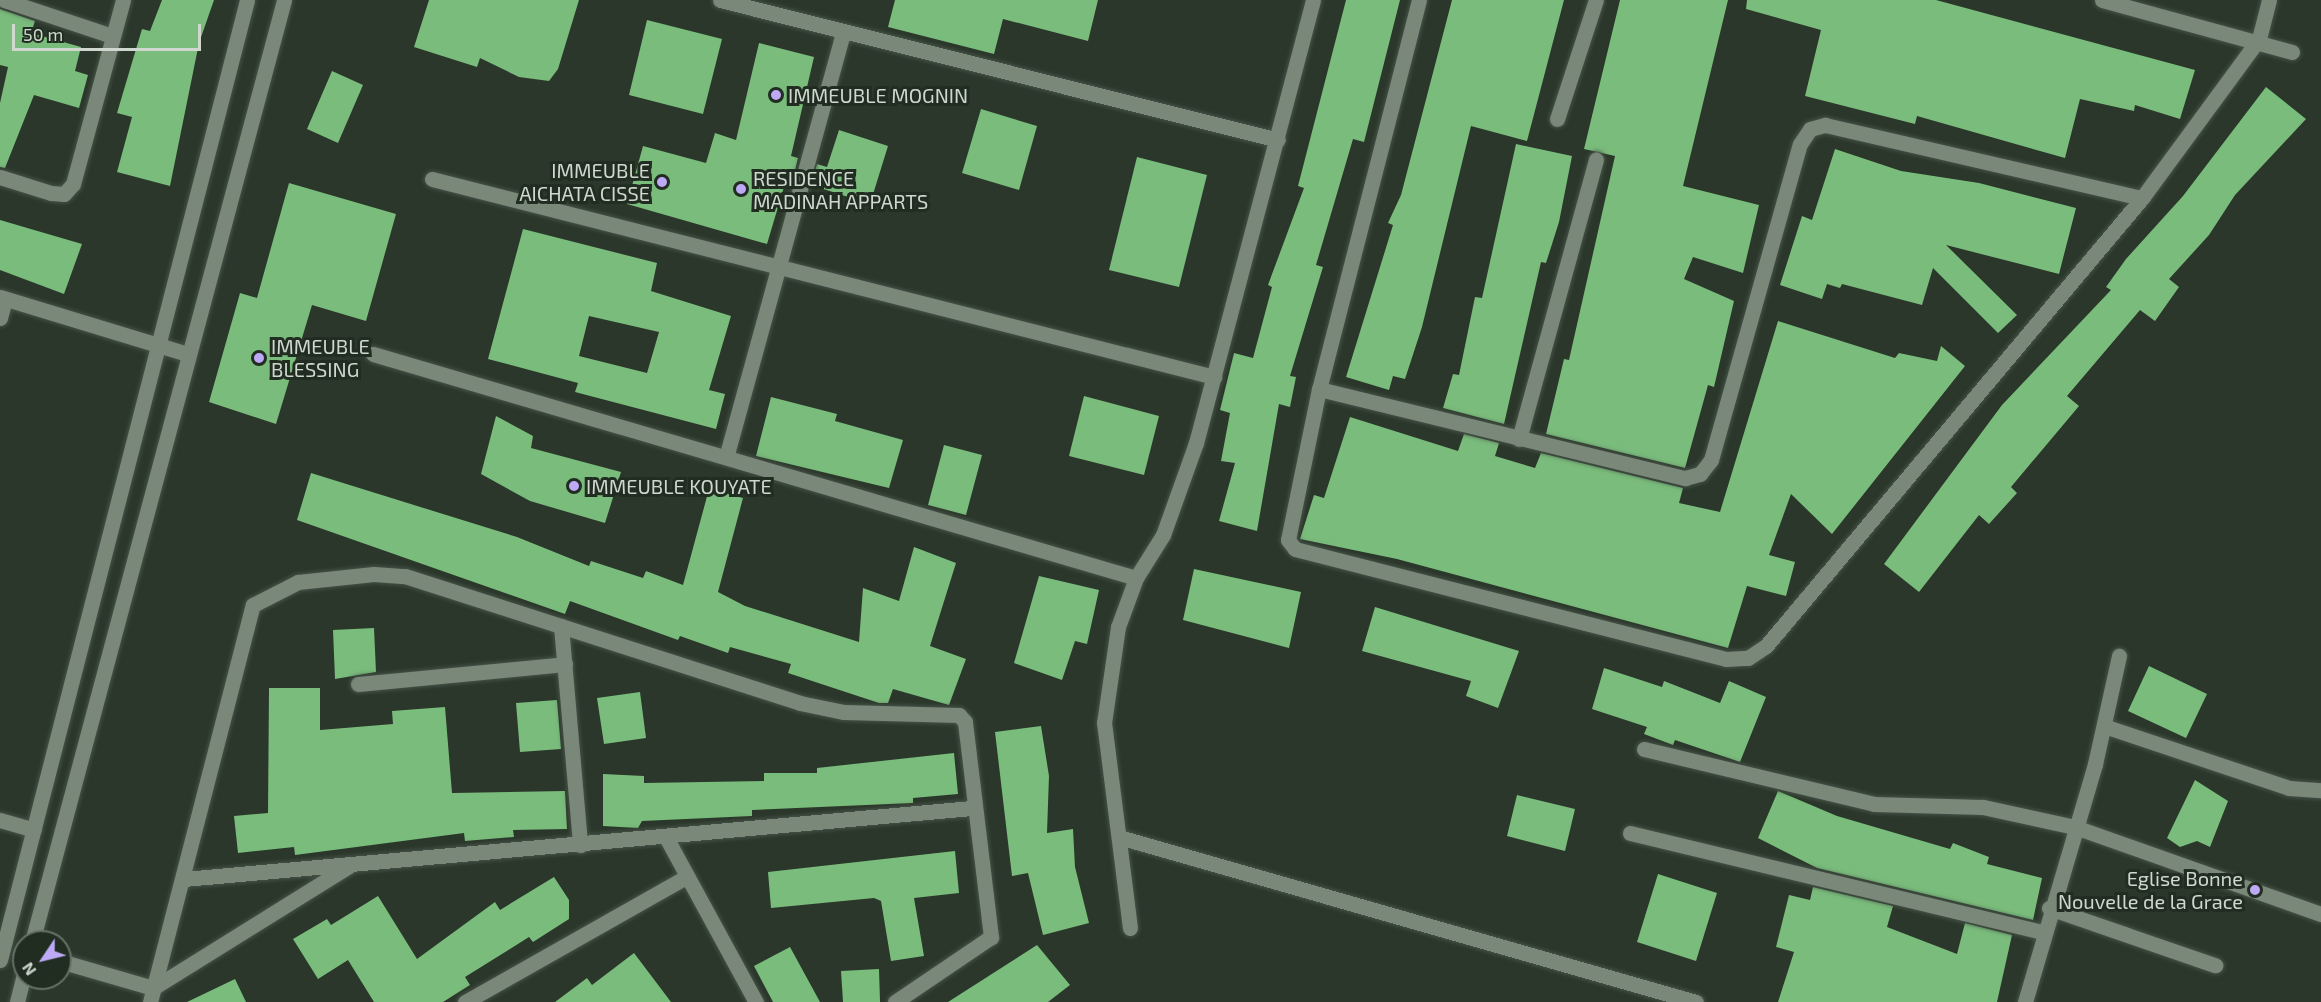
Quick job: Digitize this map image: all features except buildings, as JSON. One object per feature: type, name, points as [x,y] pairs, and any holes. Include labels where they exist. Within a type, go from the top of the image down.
[{"type":"street","points":[[4,0],[112,36]]},
{"type":"street","points":[[0,177],[51,194],[64,194],[73,184],[123,0]]},
{"type":"street","points":[[0,960],[247,0]]},
{"type":"street","points":[[35,930],[284,0]]},
{"type":"street","points":[[720,0],[1278,140]]},
{"type":"street","points":[[1130,928],[1105,703],[1118,627],[1136,578],[1178,499],[1214,377],[1313,0]]},
{"type":"street","points":[[1419,0],[1319,389],[1287,528],[1295,549],[1726,659],[1748,658],[1766,646],[1820,585],[2142,198],[2259,39],[2269,0]]},
{"type":"street","points":[[1557,119],[1596,0]]},
{"type":"street","points":[[2102,0],[2259,39],[2292,52]]},
{"type":"street","points":[[727,454],[782,264],[843,32]]},
{"type":"street","points":[[1319,389],[1685,478],[1700,474],[1711,460],[1800,144],[1810,129],[1826,125],[2142,198]]},
{"type":"street","points":[[1519,439],[1596,159]]},
{"type":"street","points":[[432,179],[782,264],[1214,377]]},
{"type":"street","points":[[0,318],[3,298],[158,347],[188,354]]},
{"type":"street","points":[[373,354],[727,454],[1136,578]]},
{"type":"street","points":[[152,995],[184,879],[253,605],[269,593],[339,575],[405,576],[822,709],[959,715],[965,722],[972,808],[991,937],[895,1002]]},
{"type":"street","points":[[561,626],[580,845]]},
{"type":"street","points":[[2025,1002],[2049,908],[2104,726],[2119,656]]},
{"type":"street","points":[[358,684],[564,664]]},
{"type":"street","points":[[2104,726],[2289,788],[2321,790]]},
{"type":"street","points":[[1644,749],[1874,804],[1983,807],[2075,827],[2321,914]]},
{"type":"street","points":[[184,879],[667,839],[972,808]]},
{"type":"street","points":[[0,820],[34,830]]},
{"type":"street","points":[[1629,833],[2043,932]]},
{"type":"street","points":[[1119,837],[1696,1002]]},
{"type":"street","points":[[667,839],[756,1002]]},
{"type":"street","points":[[152,995],[351,865]]},
{"type":"street","points":[[465,1002],[686,877]]},
{"type":"street","points":[[2049,908],[2215,965]]},
{"type":"street","points":[[72,965],[152,995]]},
{"type":"place","name":"IMMEUBLE MOGNIN","points":[[776,95]]},
{"type":"place","name":"IMMEUBLE AICHATA CISSE","points":[[662,182]]},
{"type":"place","name":"RESIDENCE MADINAH APPARTS","points":[[741,189]]},
{"type":"place","name":"IMMEUBLE BLESSING","points":[[259,358]]},
{"type":"place","name":"IMMEUBLE KOUYATE","points":[[574,486]]},
{"type":"place","name":"Eglise Bonne Nouvelle de la Grace","points":[[2255,890]]}]
